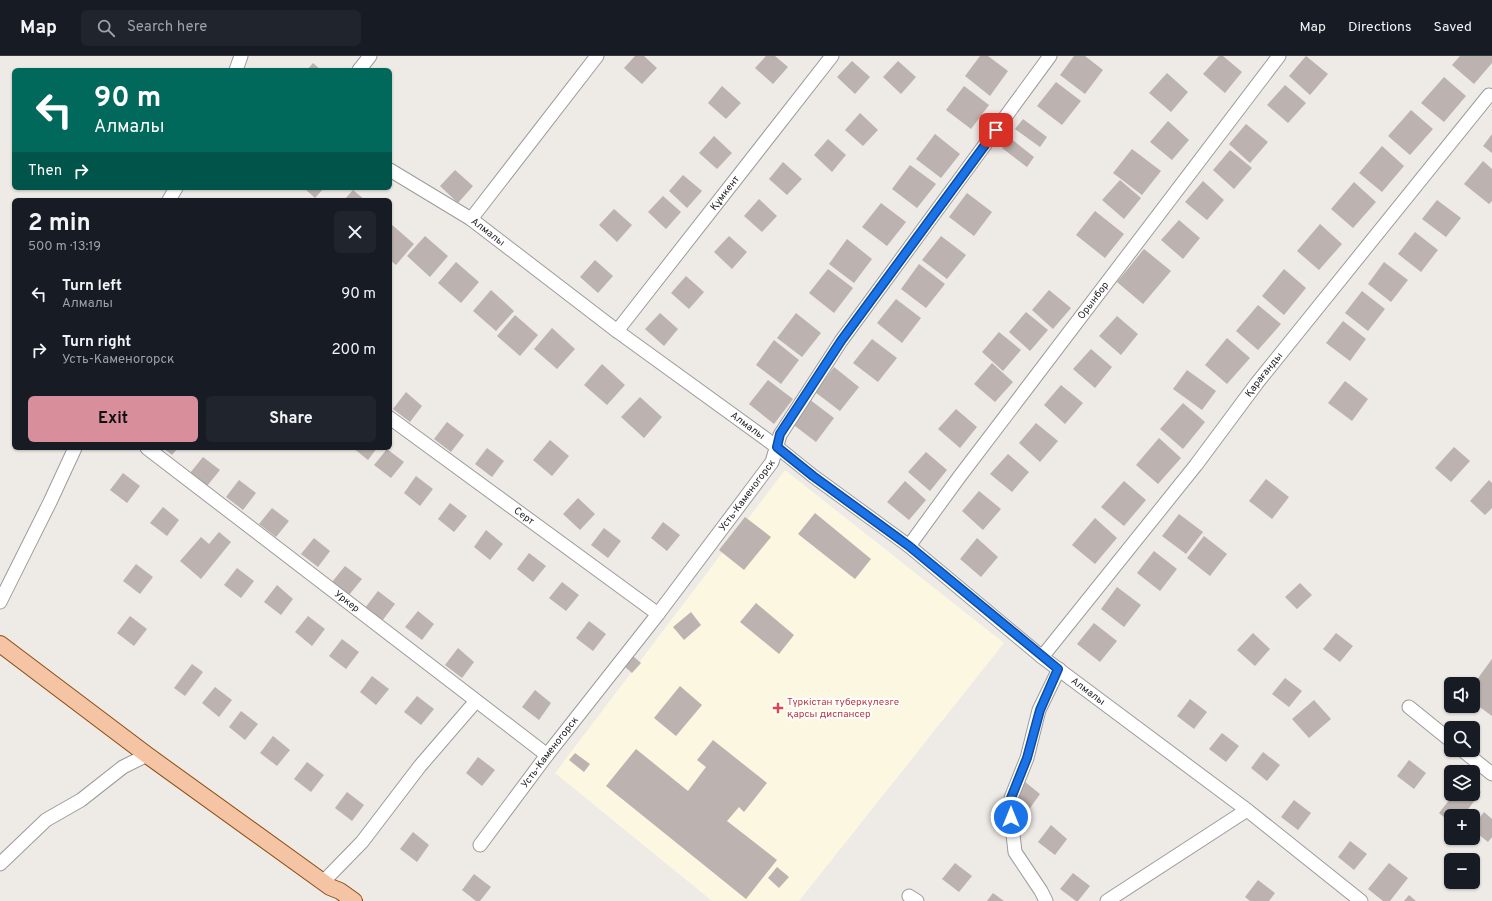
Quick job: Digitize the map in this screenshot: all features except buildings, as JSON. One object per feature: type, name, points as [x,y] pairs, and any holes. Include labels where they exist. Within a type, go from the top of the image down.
[{"type":"main road","points":[[0,644],[148,755],[326,884],[340,891],[354,901]]},
{"type":"main road","points":[[326,884],[334,896],[340,901]]},
{"type":"street","points":[[238,68],[241,56]]},
{"type":"street","points":[[361,68],[370,56]]},
{"type":"street","points":[[471,219],[597,56]]},
{"type":"street","name":"Құмкент","points":[[617,331],[832,56]]},
{"type":"street","name":"Усть-Каменогорск","points":[[480,845],[547,755],[658,614],[772,462],[780,434],[841,341],[1050,56]]},
{"type":"street","name":"Орынбор","points":[[909,546],[960,476],[1279,56]]},
{"type":"street","name":"Қарағанды","points":[[1042,657],[1196,465],[1257,383],[1489,95]]},
{"type":"street","name":"Алмалы","points":[[392,171],[471,219],[617,331],[777,447],[813,476],[909,546],[1042,657],[1247,810],[1362,901]]},
{"type":"street","name":"Серт","points":[[392,419],[658,614]]},
{"type":"street","points":[[0,602],[50,502],[73,450]]},
{"type":"street","name":"Уркер","points":[[150,450],[547,755]]},
{"type":"street","points":[[1046,901],[1015,852],[1011,817],[1011,798],[1027,758],[1040,710],[1058,669]]},
{"type":"street","points":[[326,884],[362,842],[420,766],[476,701]]},
{"type":"street","points":[[1409,707],[1444,735]]},
{"type":"street","points":[[0,864],[46,820],[80,800],[124,767],[148,755]]},
{"type":"street","points":[[1471,757],[1492,774]]},
{"type":"street","points":[[1107,901],[1247,810]]},
{"type":"shaded area","name":"Түркістан туберкулезге қарсы диспансер","points":[[785,470],[1004,643],[799,901],[712,901],[555,773]]},
{"type":"place","name":"Түркістан туберкулезге қарсы диспансер","points":[[778,708]]},
{"type":"route","points":[[996,130],[841,341],[780,434],[777,447],[813,476],[909,546],[1058,669],[1040,710],[1027,758],[1011,798],[1011,817]]}]
